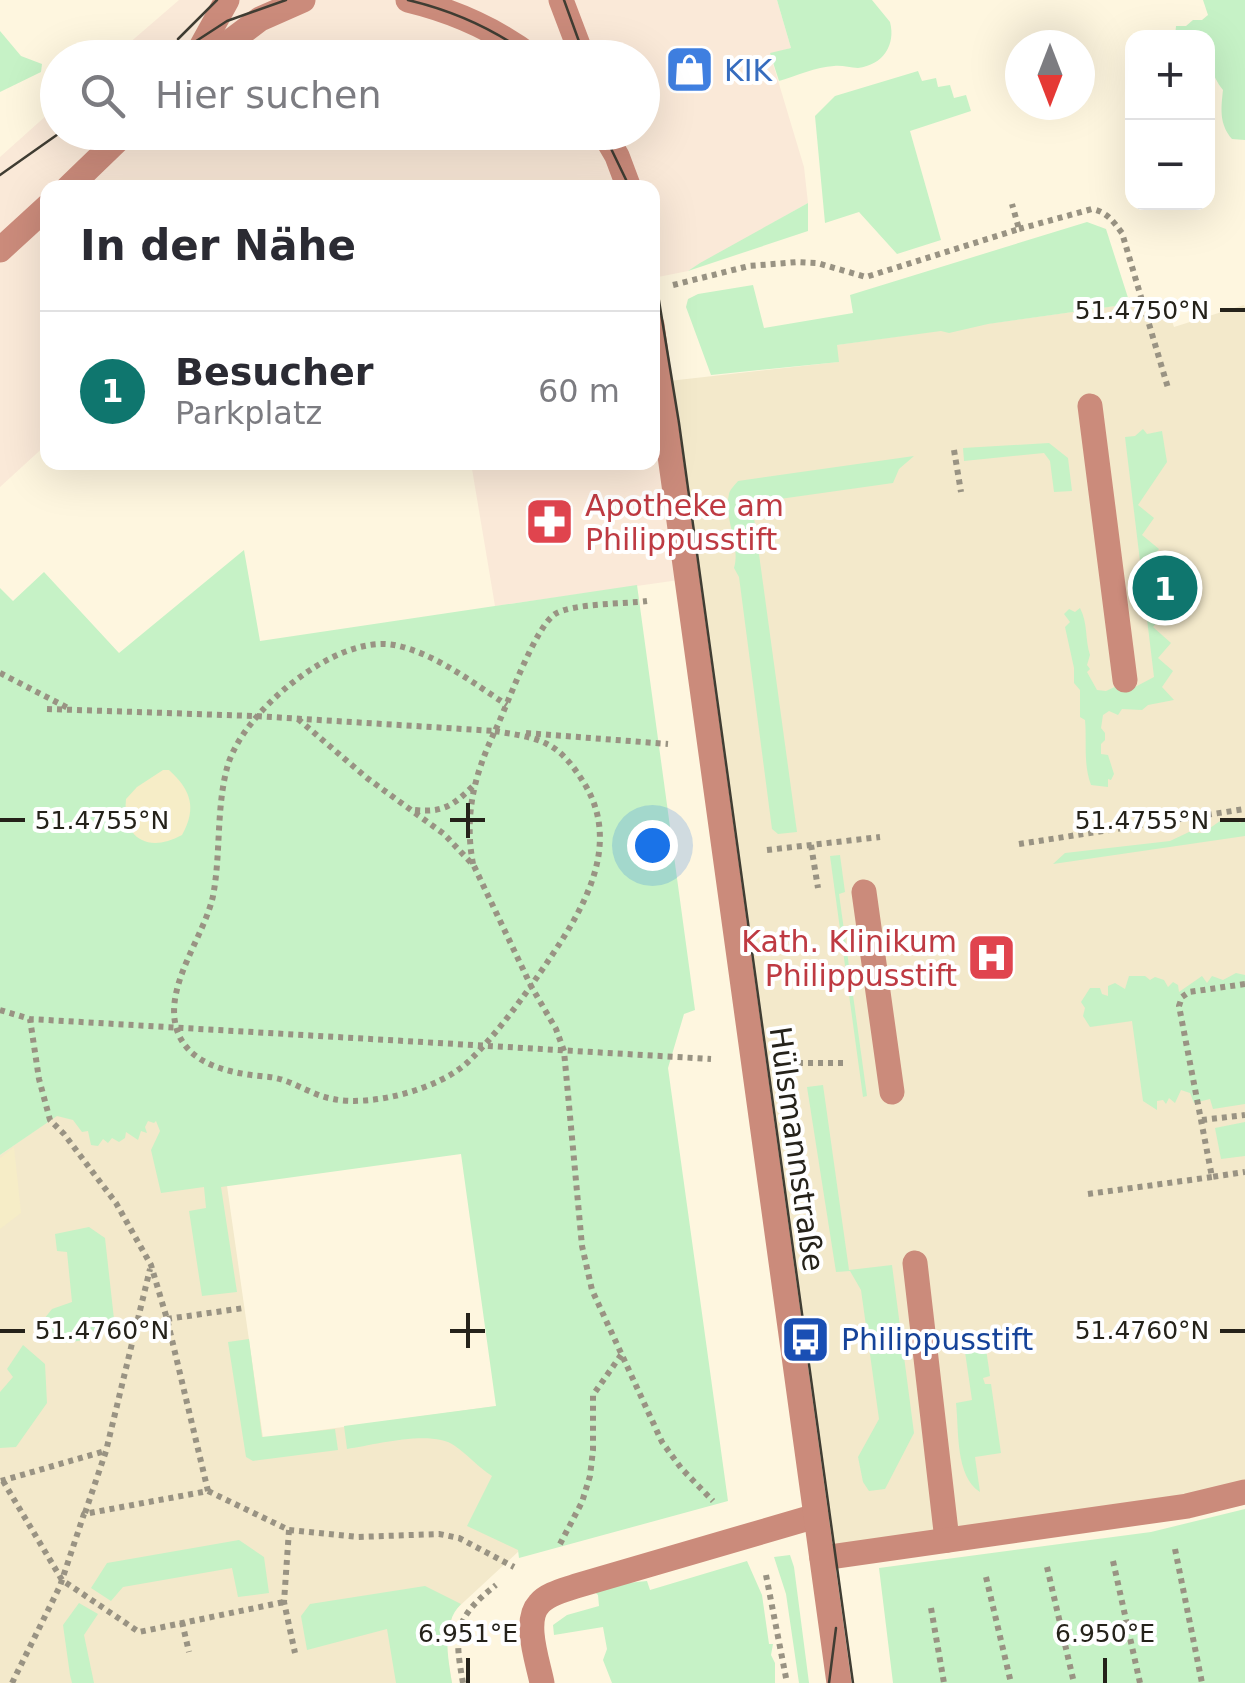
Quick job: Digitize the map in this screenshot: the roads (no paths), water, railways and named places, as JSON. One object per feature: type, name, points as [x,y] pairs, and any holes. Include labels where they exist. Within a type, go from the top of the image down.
[{"type":"street","points":[[231,40],[260,18],[303,0]]},
{"type":"street","points":[[408,0],[451,12],[507,40]]},
{"type":"street","points":[[561,0],[576,40]]},
{"type":"street","points":[[203,40],[222,3]]},
{"type":"street","points":[[76,180],[107,150]]},
{"type":"street","points":[[614,150],[626,180]]},
{"type":"street","points":[[0,250],[40,213]]},
{"type":"street","name":"Hülsmannstraße","points":[[660,392],[839,1683]]},
{"type":"street","points":[[1090,406],[1125,680]]},
{"type":"street","points":[[864,892],[892,1092]]},
{"type":"street","points":[[915,1263],[947,1540]]},
{"type":"street","points":[[822,1558],[1187,1506],[1245,1492]]},
{"type":"street","points":[[542,1683],[532,1622],[543,1600],[576,1586],[816,1516]]},
{"type":"tram line","points":[[178,39],[217,0]]},
{"type":"tram line","points":[[198,40],[227,21],[286,0]]},
{"type":"tram line","points":[[408,0],[474,22],[507,40]]},
{"type":"tram line","points":[[564,0],[578,40]]},
{"type":"tram line","points":[[0,175],[40,147]]},
{"type":"tram line","points":[[612,150],[626,180]]},
{"type":"tram line","points":[[660,307],[853,1683]]},
{"type":"tram line","points":[[829,1683],[836,1628]]},
{"type":"place","name":"KIK","points":[[689,70]]},
{"type":"place","name":"Apotheke am Philippusstift","points":[[550,522]]},
{"type":"place","name":"Besucher","points":[[1165,588]]},
{"type":"place","name":"Kath. Klinikum Philippusstift","points":[[992,958]]},
{"type":"place","name":"Philippusstift","points":[[806,1339]]}]
